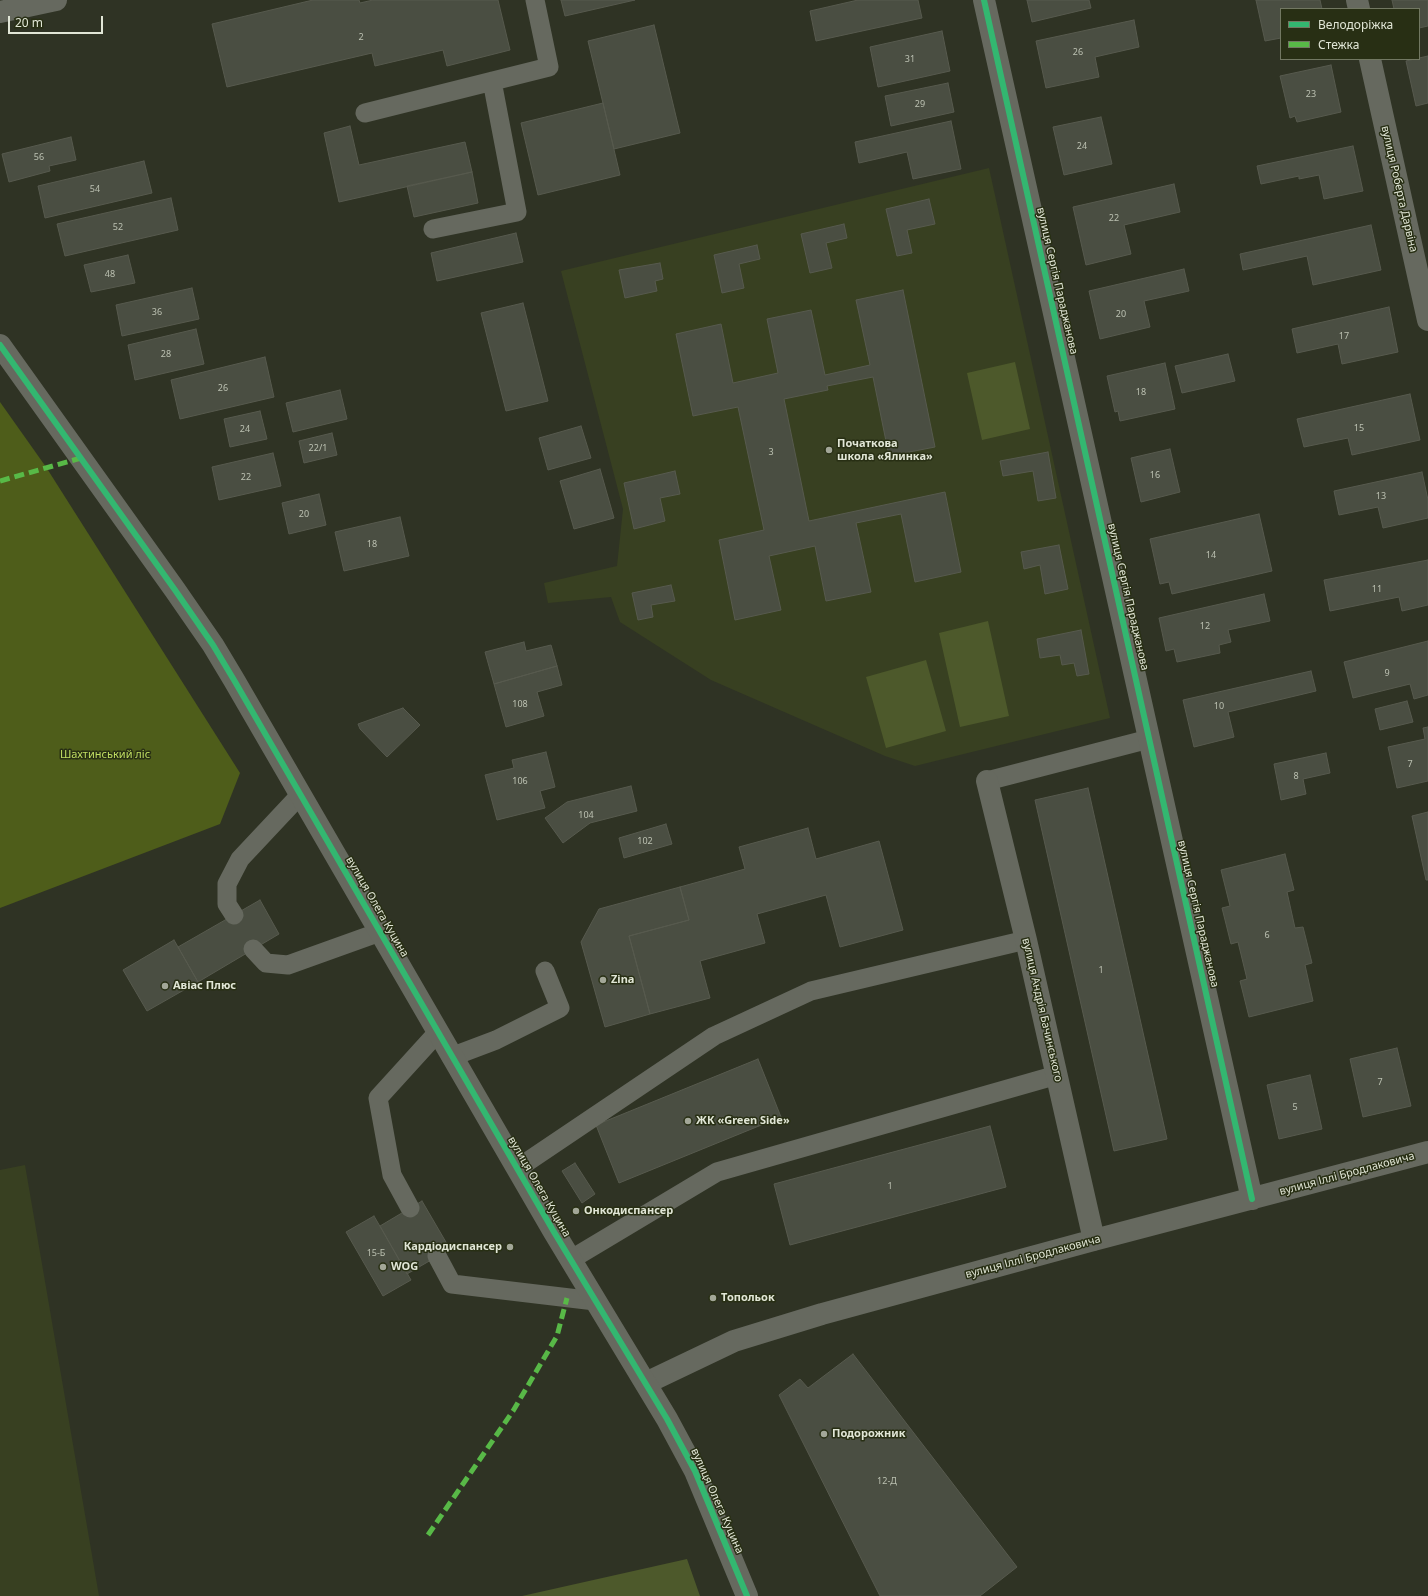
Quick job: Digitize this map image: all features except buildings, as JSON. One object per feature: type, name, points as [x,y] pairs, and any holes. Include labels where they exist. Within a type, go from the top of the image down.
[{"type":"street","points":[[0,12],[56,0]]},
{"type":"street","name":"вулиця Сергія Параджанова","points":[[984,0],[1252,1199]]},
{"type":"street","name":"вулиця Роберта Дарвіна","points":[[1370,60],[1428,320]]},
{"type":"street","name":"вулиця Олега Куцина","points":[[0,345],[213,645],[301,794],[451,1057],[518,1168],[570,1260],[646,1383],[695,1470],[747,1596]]},
{"type":"street","name":"вулиця Андрія Бачинського","points":[[988,781],[1026,940],[1094,1240]]},
{"type":"street","name":"вулиця Іллі Бродлаковича","points":[[646,1383],[734,1341],[822,1314],[1094,1240],[1428,1152]]},
{"type":"lane","points":[[365,113],[549,68],[535,0]]},
{"type":"lane","points":[[434,229],[517,212],[492,82]]},
{"type":"lane","points":[[988,781],[1149,739]]},
{"type":"lane","points":[[234,915],[228,904],[227,884],[240,859],[301,794]]},
{"type":"lane","points":[[253,949],[266,963],[288,965],[380,932]]},
{"type":"lane","points":[[518,1168],[714,1036],[811,991],[1026,940]]},
{"type":"lane","points":[[451,1057],[496,1040],[560,1008],[546,971]]},
{"type":"lane","points":[[410,1208],[392,1175],[378,1098],[438,1032]]},
{"type":"lane","points":[[570,1260],[718,1172],[1057,1075]]},
{"type":"lane","points":[[437,1256],[452,1284],[595,1301]]},
{"type":"shaded area","name":"Початкова школа «Ялинка»","points":[[989,168],[1110,718],[915,766],[885,756],[711,680],[620,622],[611,597],[548,603],[544,583],[617,566],[623,509],[561,271]]},
{"type":"shaded area","points":[[1015,362],[1030,429],[982,440],[967,373]]},
{"type":"shaded area","points":[[988,621],[1009,716],[960,727],[939,633]]},
{"type":"shaded area","points":[[926,660],[946,731],[886,748],[866,677]]},
{"type":"shaded area","points":[[25,1165],[99,1596],[0,1596],[0,1170]]},
{"type":"shaded area","points":[[687,1559],[700,1596],[522,1596]]},
{"type":"green space","name":"Шахтинський ліс","points":[[0,402],[46,467],[240,773],[220,824],[0,908]]},
{"type":"marked path","points":[[0,481],[81,458]]},
{"type":"marked path","points":[[428,1535],[513,1411],[557,1336],[567,1298]]},
{"type":"cycle path","points":[[984,0],[1252,1199]]},
{"type":"cycle path","points":[[0,345],[175,590],[213,645],[234,680],[554,1232],[667,1419],[695,1471],[747,1596]]},
{"type":"place","name":"Початкова школа «Ялинка»","points":[[829,450]]},
{"type":"place","name":"Zina","points":[[603,980]]},
{"type":"place","name":"Авіас Плюс","points":[[165,986]]},
{"type":"place","name":"ЖК «Green Side»","points":[[688,1121]]},
{"type":"place","name":"Онкодиспансер","points":[[576,1211]]},
{"type":"place","name":"Кардіодиспансер","points":[[510,1247]]},
{"type":"place","name":"WOG","points":[[383,1267]]},
{"type":"place","name":"Топольок","points":[[713,1298]]},
{"type":"place","name":"Подорожник","points":[[824,1434]]}]
